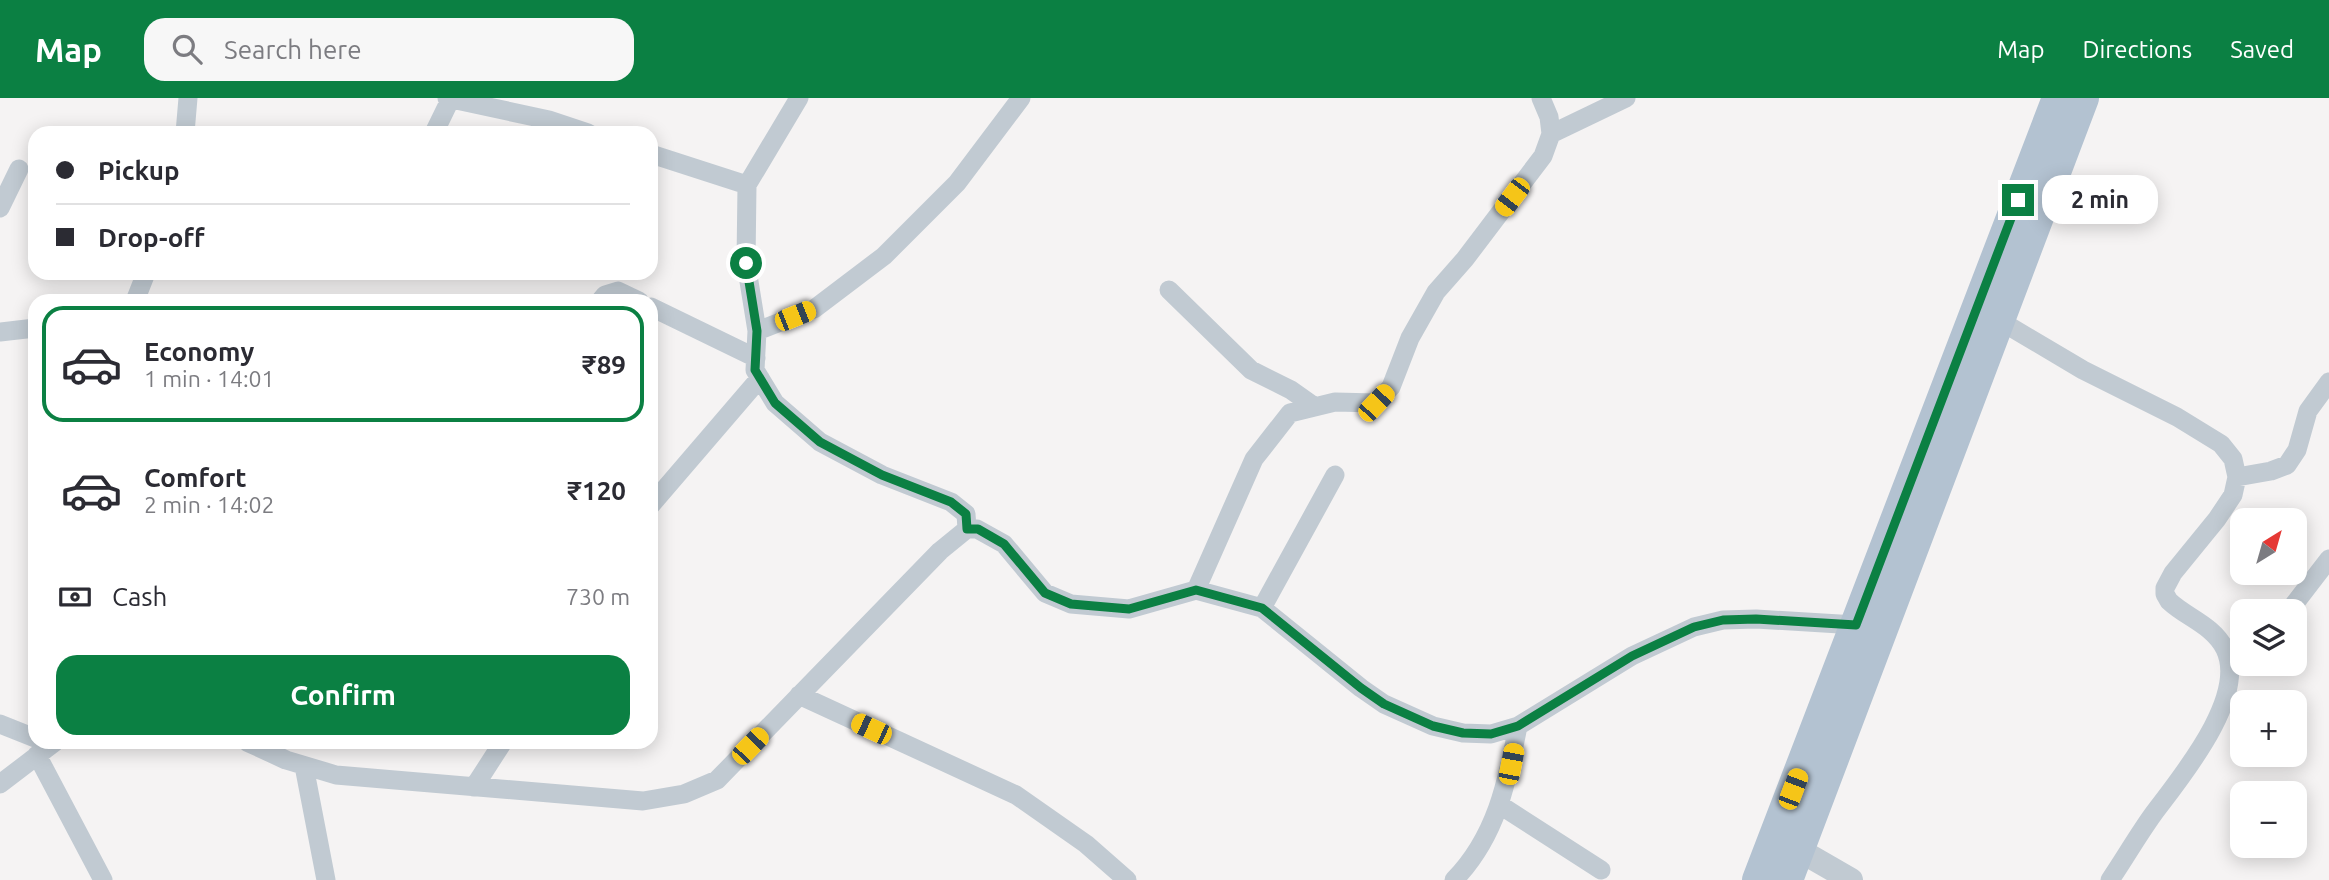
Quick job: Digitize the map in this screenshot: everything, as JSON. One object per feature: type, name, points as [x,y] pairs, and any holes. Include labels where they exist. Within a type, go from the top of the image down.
[{"type":"main road","points":[[1758,880],[2058,98]]},
{"type":"main road","points":[[1787,880],[1997,319],[2083,98]]},
{"type":"street","points":[[186,126],[188,98]]},
{"type":"street","points":[[799,98],[747,184],[746,263],[757,331],[755,370],[775,403],[820,442],[882,475],[951,502],[966,514],[967,529]]},
{"type":"street","points":[[757,331],[814,309],[884,256],[957,183],[1021,98]]},
{"type":"street","points":[[1196,590],[1254,459],[1290,413],[1335,402],[1376,403],[1391,387],[1410,338],[1436,292],[1465,259],[1543,156],[1551,134],[1549,117],[1541,98]]},
{"type":"street","points":[[1551,134],[1626,98]]},
{"type":"street","points":[[437,126],[449,99],[567,126]]},
{"type":"street","points":[[658,156],[747,184]]},
{"type":"street","points":[[0,208],[19,169]]},
{"type":"street","points":[[1169,290],[1251,370],[1291,390],[1315,407]]},
{"type":"street","points":[[658,310],[756,358]]},
{"type":"street","points":[[1997,319],[2083,370],[2177,417],[2221,443],[2233,459],[2237,477],[2233,495],[2173,573],[2165,588],[2165,594],[2177,608],[2209,629],[2230,658]]},
{"type":"street","points":[[0,332],[28,329]]},
{"type":"street","points":[[658,497],[760,377]]},
{"type":"street","points":[[2237,477],[2271,471],[2287,465],[2297,450],[2308,411],[2329,382]]},
{"type":"street","points":[[1262,608],[1335,475]]},
{"type":"street","points":[[262,749],[286,760],[336,775],[643,801],[684,794],[717,780],[940,551],[967,529],[978,529],[1004,544],[1045,593],[1071,604],[1129,609],[1196,590],[1262,608],[1384,704],[1433,726],[1463,733],[1491,734],[1518,726],[1632,656],[1694,627],[1723,620],[1756,619],[1856,625]]},
{"type":"street","points":[[2298,599],[2329,559]]},
{"type":"street","points":[[2110,880],[2193,761],[2218,715],[2235,676]]},
{"type":"street","points":[[799,695],[1016,795],[1086,844],[1127,880]]},
{"type":"street","points":[[0,724],[28,737]]},
{"type":"street","points":[[1454,880],[1482,845],[1500,805],[1518,726]]},
{"type":"street","points":[[0,784],[38,749]]},
{"type":"street","points":[[46,749],[103,880]]},
{"type":"street","points":[[474,787],[498,749]]},
{"type":"street","points":[[304,766],[326,880]]},
{"type":"street","points":[[1500,805],[1601,870]]},
{"type":"street","points":[[1799,850],[1851,880]]},
{"type":"route","points":[[746,263],[757,331],[755,370],[775,403],[820,442],[882,475],[951,502],[966,514],[967,529],[978,529],[1004,544],[1045,593],[1071,604],[1129,609],[1196,590],[1238,600],[1262,608],[1384,704],[1433,726],[1463,733],[1491,734],[1518,726],[1632,656],[1694,627],[1723,620],[1756,619],[1856,625],[2018,200]]}]
